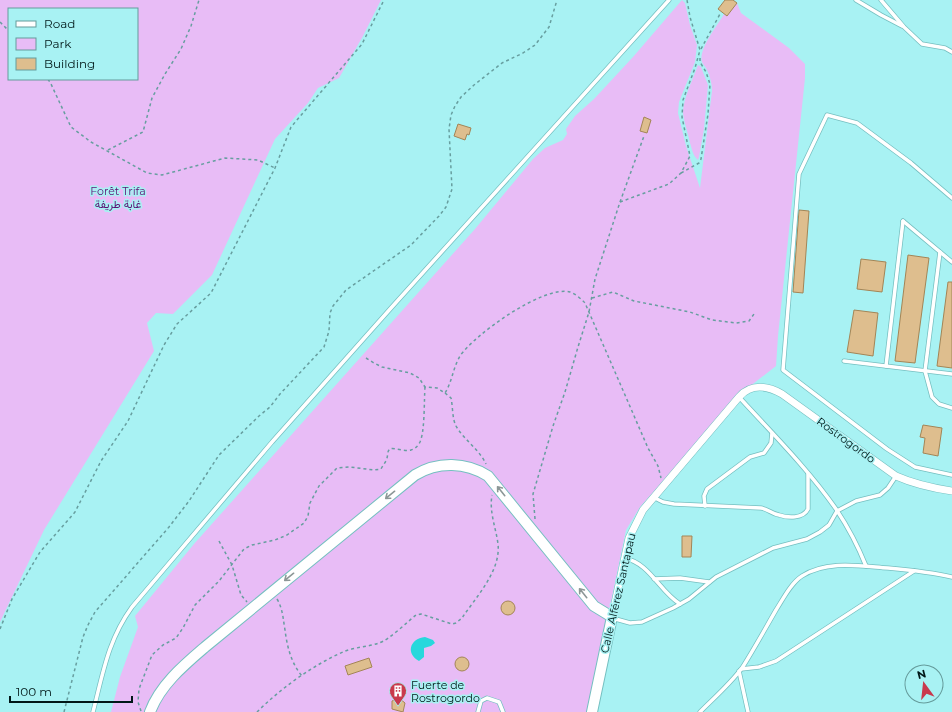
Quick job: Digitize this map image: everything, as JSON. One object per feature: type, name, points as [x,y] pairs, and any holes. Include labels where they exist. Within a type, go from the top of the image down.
[{"type":"street","name":"Rostrogordo","points":[[741,395],[751,388],[760,387],[776,390],[896,476],[924,486],[952,491]]},
{"type":"street","name":"Calle Alférez Santapau","points":[[592,712],[624,558],[634,526],[643,510],[653,497],[741,395]]},
{"type":"street","points":[[150,712],[159,694],[175,674],[205,647],[415,475],[424,469],[435,466],[461,465],[474,469],[488,476],[594,606],[612,618]]},
{"type":"lane","points":[[94,712],[110,645],[122,621],[132,607],[267,447],[669,0]]},
{"type":"lane","points":[[856,0],[881,15],[904,26]]},
{"type":"lane","points":[[882,0],[904,26],[922,44],[945,48],[952,52]]},
{"type":"lane","points":[[952,198],[911,163],[857,123],[827,115],[799,174],[783,370],[887,449],[915,467],[952,475]]},
{"type":"lane","points":[[886,366],[903,221],[952,262]]},
{"type":"lane","points":[[940,252],[925,371],[932,397],[944,407],[952,408]]},
{"type":"lane","points":[[844,361],[952,374]]},
{"type":"lane","points":[[741,395],[808,474],[837,511],[852,535],[866,566]]},
{"type":"lane","points":[[705,506],[704,496],[707,489],[750,457],[764,453],[771,443],[772,433]]},
{"type":"lane","points":[[653,497],[668,503],[761,508],[767,509],[779,515],[800,517],[805,514],[808,509],[808,474]]},
{"type":"lane","points":[[612,618],[624,622],[642,622],[680,604],[689,599],[716,577],[773,548],[806,539],[820,532],[829,525],[837,511],[856,502],[880,495],[888,488],[896,476]]},
{"type":"lane","points":[[624,558],[639,564],[671,597],[680,604]]},
{"type":"lane","points":[[700,712],[720,693],[740,670],[782,600],[794,583],[810,572],[827,567],[848,565],[914,570],[952,577]]},
{"type":"lane","points":[[740,670],[759,667],[776,661],[914,570]]},
{"type":"lane","points":[[654,578],[680,578],[709,582]]},
{"type":"lane","points":[[740,670],[748,712]]},
{"type":"lane","points":[[478,712],[481,701],[487,698],[499,702],[503,712]]},
{"type":"path","points":[[108,150],[143,132],[152,98],[181,49],[191,26],[199,0]]},
{"type":"path","points":[[0,630],[12,599],[40,552],[75,512],[102,461],[128,421],[164,345],[177,324],[211,293],[275,168],[291,127],[362,44],[384,0]]},
{"type":"path","points":[[64,712],[84,637],[91,618],[169,527],[219,455],[270,407],[280,394],[324,347],[329,331],[330,314],[333,306],[346,290],[411,245],[440,216],[446,207],[452,189],[449,129],[451,115],[455,106],[461,97],[474,85],[502,63],[523,54],[536,45],[549,27],[557,0]]},
{"type":"path","points":[[620,202],[669,184],[681,174],[699,163],[701,159],[708,114],[710,84],[706,72],[700,62],[700,50],[690,17],[687,0]]},
{"type":"path","points":[[700,50],[720,14]]},
{"type":"path","points":[[0,22],[8,30]]},
{"type":"path","points":[[681,174],[690,156],[682,117],[683,100],[700,53]]},
{"type":"path","points":[[49,80],[72,127],[91,142],[108,150],[147,173],[162,175],[225,158],[258,160],[275,168]]},
{"type":"path","points":[[530,528],[535,517],[533,494],[589,312],[595,279],[620,202],[644,136]]},
{"type":"path","points":[[445,393],[460,357],[469,345],[506,316],[527,304],[546,295],[571,292],[585,303],[648,448],[658,466],[663,486]]},
{"type":"path","points":[[592,298],[613,292],[634,301],[690,312],[712,320],[736,323],[749,321],[754,314]]},
{"type":"path","points":[[142,712],[140,711],[138,702],[139,690],[152,655],[163,645],[176,638],[195,605],[232,565],[244,549],[252,545],[275,540],[287,535],[304,523],[308,516],[310,503],[319,486],[337,468],[350,467],[374,470],[381,469],[387,459],[388,451],[390,449],[392,448],[409,451],[416,448],[420,442],[425,387],[419,378],[410,373],[382,367],[366,358]]},
{"type":"path","points":[[425,387],[437,388],[451,398],[456,425],[463,436],[480,454],[487,466]]},
{"type":"path","points":[[257,712],[266,703],[302,676],[343,652],[384,641],[416,615],[421,614],[456,624],[462,618],[492,574],[497,562],[498,544],[491,504],[495,484]]},
{"type":"path","points":[[219,540],[232,565],[238,589],[241,595],[248,602],[250,609]]},
{"type":"path","points":[[273,591],[282,610],[290,655],[297,670],[302,676]]},
{"type":"green space","name":"Forêt Trifa غابة طريفة","points":[[0,0],[381,0],[363,36],[339,78],[318,88],[308,103],[275,139],[212,275],[173,314],[156,313],[147,323],[154,351],[44,530],[0,622]]},
{"type":"green space","points":[[682,0],[685,3],[690,25],[697,45],[695,62],[679,102],[678,113],[686,146],[700,188],[712,91],[710,77],[702,62],[702,57],[709,37],[724,14],[727,16],[737,3],[741,13],[789,48],[805,64],[805,78],[776,366],[740,394],[640,507],[626,530],[588,712],[111,712],[120,677],[138,627],[135,616],[194,544],[475,229],[533,159],[545,148],[563,140],[567,134],[566,129],[575,116],[594,99],[633,57]]},
{"type":"green space","points":[[698,65],[701,67],[708,85],[704,129],[698,160],[692,150],[685,124],[683,107],[686,95]]},
{"type":"water","points":[[425,637],[433,640],[435,643],[424,648],[424,657],[419,661],[412,655],[411,647],[415,641]]},
{"type":"building","points":[[725,0],[733,0],[737,3],[727,16],[718,9]]},
{"type":"building","points":[[644,117],[651,120],[647,133],[640,131]]},
{"type":"building","points":[[458,124],[471,128],[469,135],[467,134],[465,140],[454,136]]},
{"type":"building","points":[[799,210],[809,211],[803,293],[793,292]]},
{"type":"building","points":[[908,255],[929,258],[915,363],[895,361]]},
{"type":"building","points":[[861,259],[886,262],[882,292],[857,289]]},
{"type":"building","points":[[948,282],[952,282],[952,368],[937,366]]},
{"type":"building","points":[[854,310],[878,313],[873,356],[847,352]]},
{"type":"building","points":[[923,425],[942,428],[938,456],[923,453],[925,438],[920,437]]},
{"type":"building","points":[[682,536],[692,536],[691,557],[682,557]]},
{"type":"building","points":[[505,601],[511,601],[515,605],[515,611],[511,615],[505,615],[501,611],[501,605]]},
{"type":"building","points":[[459,657],[465,657],[469,661],[469,667],[465,671],[459,671],[455,667],[455,661]]},
{"type":"building","points":[[369,658],[372,667],[348,675],[345,666]]},
{"type":"building","name":"Fuerte de Rostrogordo","points":[[399,698],[405,703],[403,712],[392,709],[392,701]]},
{"type":"place","name":"Fuerte de Rostrogordo","points":[[398,706]]}]
